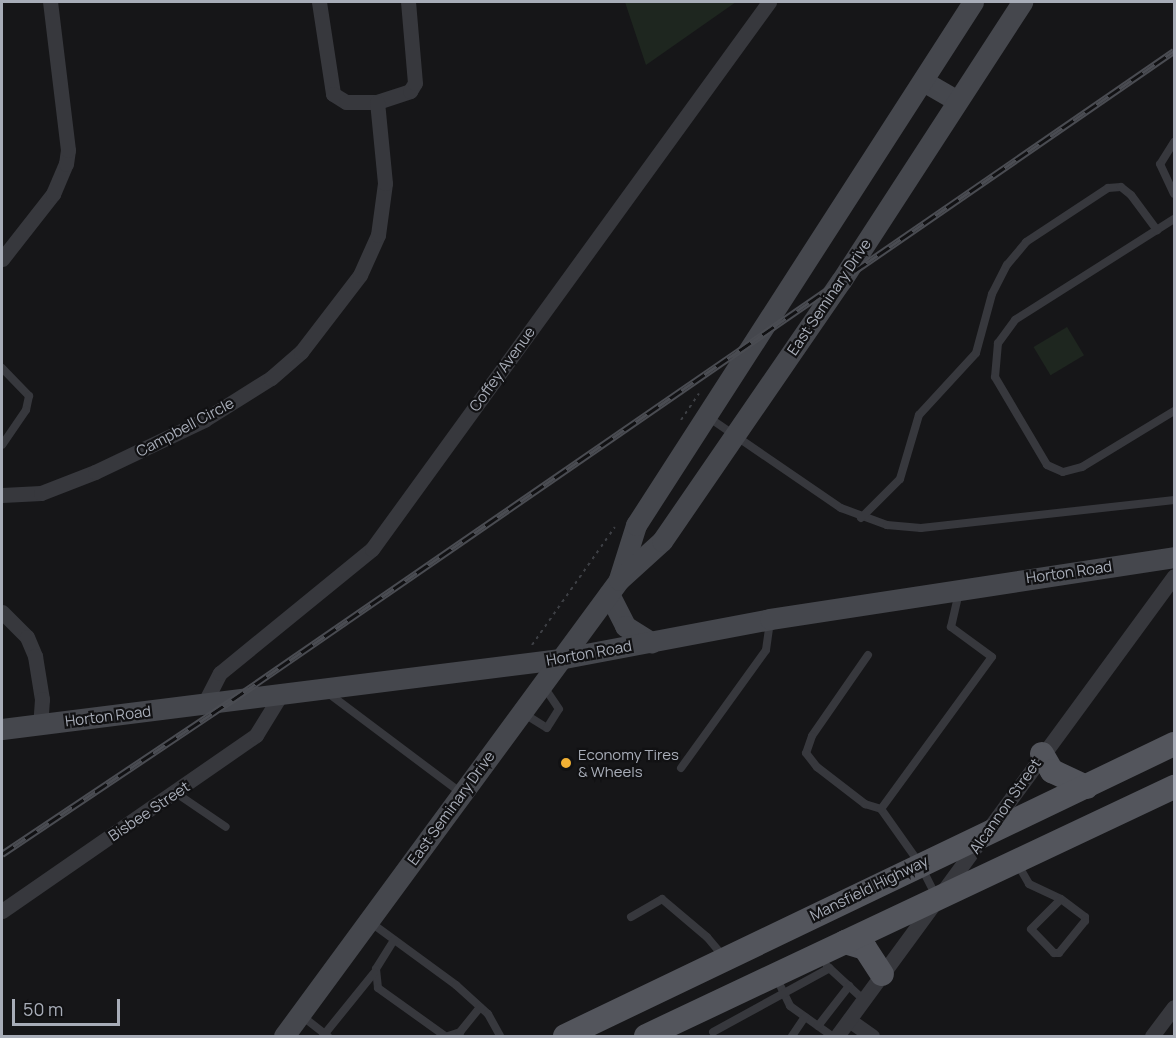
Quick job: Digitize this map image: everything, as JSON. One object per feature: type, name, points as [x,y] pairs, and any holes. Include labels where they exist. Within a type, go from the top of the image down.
[{"type":"main road","name":"East Seminary Drive","points":[[614,587],[636,525],[973,2]]},
{"type":"main road","name":"East Seminary Drive","points":[[284,1036],[541,683],[614,587],[662,541],[735,435],[1022,2]]},
{"type":"main road","points":[[923,81],[957,102]]},
{"type":"main road","name":"Horton Road","points":[[2,729],[559,660],[770,619],[960,588],[1174,557]]},
{"type":"main road","points":[[614,587],[625,626],[651,642]]},
{"type":"main road","name":"Mansfield Highway","points":[[565,1036],[723,958],[1174,744]]},
{"type":"main road","points":[[1042,754],[1052,771],[1086,787]]},
{"type":"main road","points":[[646,1036],[780,985],[823,962],[845,942],[1173,790]]},
{"type":"main road","points":[[845,942],[865,948],[882,974]]},
{"type":"street","points":[[2,259],[53,194],[66,164],[68,150],[50,2]]},
{"type":"street","points":[[319,2],[333,94],[346,102],[377,102],[410,91],[415,82],[408,2]]},
{"type":"street","name":"Coffey Avenue","points":[[204,704],[220,673],[372,549],[769,2]]},
{"type":"street","name":"Campbell Circle","points":[[2,495],[41,493],[95,472],[204,420],[271,378],[301,352],[360,275],[378,235],[385,183],[377,102]]},
{"type":"street","name":"Alcannon Street","points":[[837,1036],[1174,576]]},
{"type":"street","points":[[2,612],[27,637],[35,656],[42,699],[40,725]]},
{"type":"street","name":"Bisbee Street","points":[[2,911],[176,793],[256,735],[280,696]]},
{"type":"street","points":[[1152,1036],[1174,1007]]},
{"type":"street","points":[[849,1020],[872,1036]]},
{"type":"lane","points":[[1174,142],[1160,164],[1174,194]]},
{"type":"lane","points":[[861,518],[900,479],[919,415],[976,353],[992,294],[1007,266],[1026,242],[1108,188],[1121,187],[1131,195],[1157,230]]},
{"type":"lane","points":[[1174,219],[1015,320],[998,343],[995,377],[1047,465],[1063,472],[1082,467],[1174,411]]},
{"type":"lane","points":[[2,368],[29,396],[26,410],[2,446]]},
{"type":"lane","points":[[707,416],[861,518],[921,528],[1174,500]]},
{"type":"lane","points":[[881,809],[992,657],[951,627],[960,588]]},
{"type":"lane","points":[[681,768],[766,650],[770,619]]},
{"type":"lane","points":[[868,655],[812,736],[806,753],[817,767],[865,804],[881,809],[920,864],[938,900]]},
{"type":"lane","points":[[521,712],[544,728],[559,711],[541,683]]},
{"type":"lane","points":[[324,690],[461,793]]},
{"type":"lane","points":[[176,793],[226,827]]},
{"type":"lane","points":[[1016,862],[1029,884],[1061,899],[1085,921],[1059,953],[1054,953],[1031,929],[1061,899]]},
{"type":"lane","points":[[631,917],[662,900],[707,938],[723,958]]},
{"type":"lane","points":[[368,921],[480,1007],[500,1036]]},
{"type":"lane","points":[[300,1014],[326,1036],[376,969],[394,940]]},
{"type":"lane","points":[[823,962],[864,1000]]},
{"type":"lane","points":[[376,969],[375,981],[386,996],[435,1035],[447,1036],[460,1032],[480,1007]]},
{"type":"lane","points":[[713,1032],[780,985],[790,1006],[832,1036]]},
{"type":"lane","points":[[818,1026],[849,986]]},
{"type":"lane","points":[[792,1036],[806,1017]]},
{"type":"shaded area","points":[[625,2],[736,2],[646,65]]},
{"type":"shaded area","points":[[1067,327],[1084,355],[1051,375],[1034,347]]},
{"type":"railway","points":[[2,854],[232,700],[1174,51]]},
{"type":"place","name":"Economy Tires & Wheels","points":[[566,763]]}]
